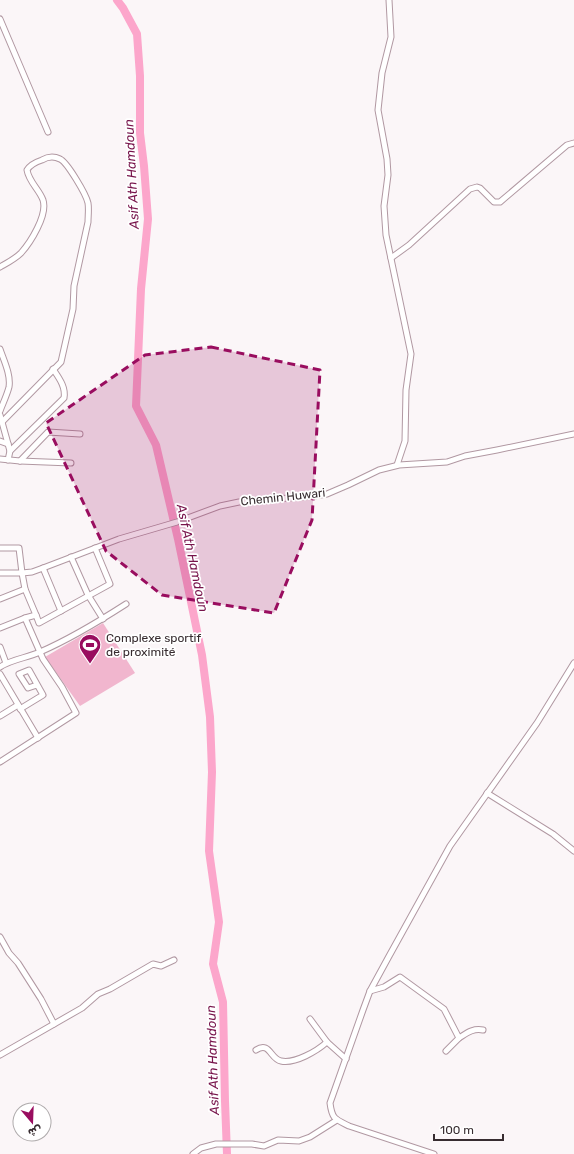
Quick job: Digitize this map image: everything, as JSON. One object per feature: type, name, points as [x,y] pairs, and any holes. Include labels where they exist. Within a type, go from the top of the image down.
[{"type":"street","points":[[389,0],[391,37],[382,73],[378,110],[388,175],[384,220],[411,354],[406,390],[405,441],[398,465]]},
{"type":"street","points":[[0,19],[48,132]]},
{"type":"street","points":[[391,258],[409,245],[470,190],[477,187],[480,188],[494,202],[500,202],[567,145],[574,143]]},
{"type":"street","points":[[0,267],[20,254],[43,217],[43,200],[30,180],[27,170],[35,162],[47,158],[61,159],[65,163],[88,203],[88,222],[74,286],[73,309],[63,354],[61,362],[2,422]]},
{"type":"street","points":[[0,349],[7,370],[9,382],[9,388],[2,396],[0,411]]},
{"type":"street","points":[[10,451],[64,398],[65,393],[62,382],[53,369]]},
{"type":"street","points":[[0,415],[10,451],[8,460]]},
{"type":"street","points":[[20,461],[48,432],[80,434]]},
{"type":"street","name":"Chemin Huwari","points":[[0,573],[32,572],[119,539],[177,522],[220,506],[239,502],[327,494],[379,470],[398,465],[447,462],[465,456],[574,434]]},
{"type":"street","points":[[0,441],[8,444]]},
{"type":"street","points":[[0,459],[72,463]]},
{"type":"street","points":[[0,548],[19,548],[25,588],[39,623],[110,584],[95,548]]},
{"type":"street","points":[[71,557],[88,595],[103,619]]},
{"type":"street","points":[[43,568],[61,612]]},
{"type":"street","points":[[0,599],[25,588]]},
{"type":"street","points":[[0,667],[6,663],[40,652],[75,635],[126,604]]},
{"type":"street","points":[[0,628],[36,615]]},
{"type":"street","points":[[0,762],[76,713],[62,687],[42,659],[25,618]]},
{"type":"street","points":[[0,647],[6,663]]},
{"type":"street","points":[[434,1154],[349,1126],[337,1120],[332,1114],[330,1103],[370,991],[450,846],[537,723],[574,663]]},
{"type":"street","points":[[0,674],[38,738]]},
{"type":"street","points":[[0,716],[43,696],[37,684]]},
{"type":"street","points":[[487,793],[553,834],[574,851]]},
{"type":"street","points":[[0,938],[41,999],[54,1024]]},
{"type":"street","points":[[0,1055],[82,1008],[98,994],[110,989],[153,964],[161,966],[174,960]]},
{"type":"street","points":[[370,991],[384,987],[400,977],[404,979],[444,1009],[459,1038]]},
{"type":"street","points":[[310,1019],[327,1042],[346,1059]]},
{"type":"street","points":[[446,1051],[459,1038],[473,1030],[478,1028],[483,1030]]},
{"type":"street","points":[[256,1050],[260,1048],[268,1049],[276,1060],[283,1062],[302,1058],[319,1049],[327,1042]]},
{"type":"street","points":[[193,1154],[202,1148],[216,1144],[252,1144],[264,1146],[278,1140],[299,1141],[310,1137],[337,1120]]},
{"type":"highlighted area","points":[[211,347],[320,370],[312,520],[274,613],[162,595],[106,551],[46,423],[145,355]]},
{"type":"shaded area","name":"Complexe sportif de proximité","points":[[103,623],[135,673],[80,706],[45,657]]},
{"type":"waterway","name":"Asif Ath Hamdoun","points":[[117,0],[137,34],[140,76],[140,133],[148,219],[141,289],[136,406],[156,445],[178,539],[202,655],[210,717],[212,772],[209,851],[219,922],[213,964],[223,1002],[227,1154]]},
{"type":"place","name":"Complexe sportif de proximité","points":[[90,664]]}]
